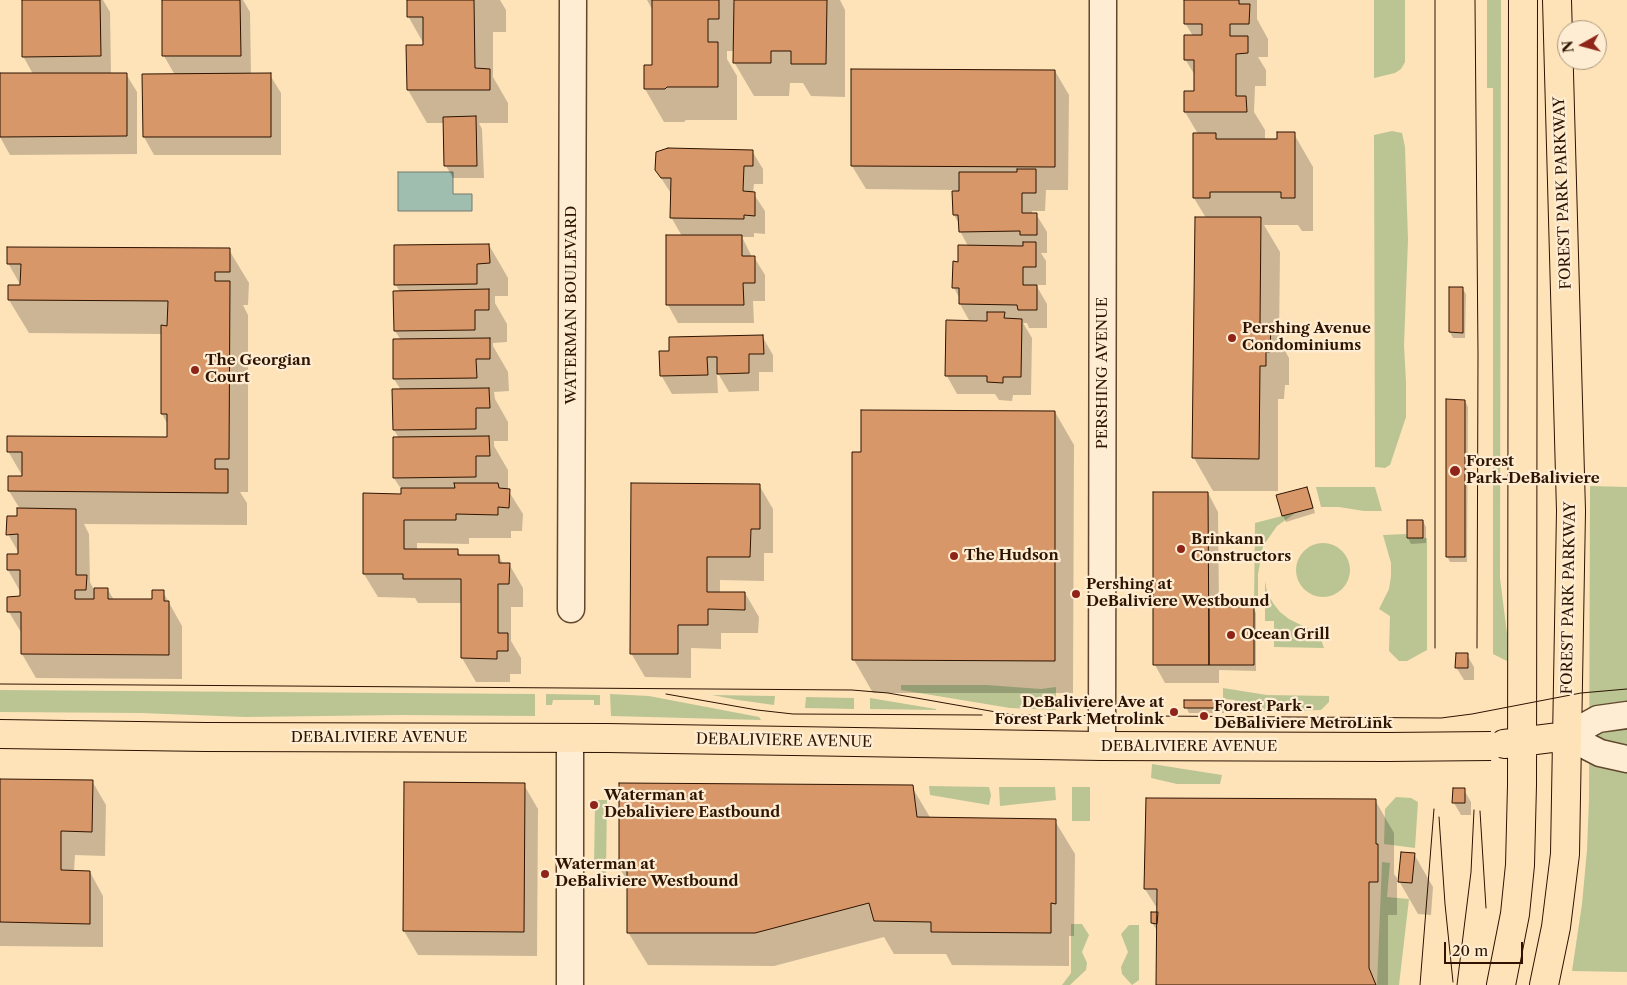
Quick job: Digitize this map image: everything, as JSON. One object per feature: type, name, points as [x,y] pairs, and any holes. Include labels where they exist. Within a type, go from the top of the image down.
[{"type":"main road","points":[[1501,985],[1515,914],[1520,865],[1522,742],[1523,0]]},
{"type":"main road","name":"FOREST PARK PARKWAY","points":[[1544,985],[1556,927],[1565,854],[1571,511],[1557,0]]},
{"type":"main road","name":"DEBALIVIERE AVENUE","points":[[0,734],[206,738],[570,738],[1386,748],[1491,746],[1567,736]]},
{"type":"street","name":"WATERMAN BOULEVARD","points":[[571,609],[573,0]]},
{"type":"street","name":"PERSHING AVENUE","points":[[1102,746],[1103,0]]},
{"type":"street","name":"DEBALIVIERE AVENUE","points":[[1567,736],[1598,719],[1627,715]]},
{"type":"street","points":[[1567,736],[1600,753],[1627,759]]},
{"type":"street","points":[[570,738],[570,985]]},
{"type":"green space","points":[[1374,0],[1405,0],[1405,62],[1401,69],[1395,73],[1374,78]]},
{"type":"green space","points":[[1487,0],[1501,0],[1500,578],[1507,634],[1507,661],[1493,654],[1493,88],[1487,88]]},
{"type":"green space","points":[[1392,131],[1402,133],[1405,147],[1408,240],[1404,345],[1406,417],[1390,465],[1385,468],[1375,467],[1374,135]]},
{"type":"green space","points":[[1590,486],[1627,487],[1627,972],[1572,971],[1582,904],[1589,799]]},
{"type":"green space","points":[[1316,487],[1375,487],[1382,511],[1321,507]]},
{"type":"green space","points":[[1297,512],[1277,526],[1263,546],[1258,574],[1258,605],[1254,606],[1255,523]]},
{"type":"green space","points":[[1406,534],[1407,538],[1427,538],[1427,650],[1407,661],[1399,661],[1389,651],[1390,616],[1379,609],[1389,589],[1391,576],[1391,563],[1383,535]]},
{"type":"green space","points":[[1318,543],[1328,543],[1338,547],[1346,555],[1350,570],[1346,585],[1338,593],[1328,597],[1318,597],[1308,593],[1300,585],[1296,575],[1296,565],[1300,555],[1308,547]]},
{"type":"green space","points":[[1265,581],[1267,592],[1280,612],[1289,619],[1315,632],[1320,637],[1324,648],[1274,647],[1274,621],[1265,621]]},
{"type":"green space","points":[[901,685],[987,685],[1041,689],[1056,687],[1056,710],[1010,708],[901,690]]},
{"type":"green space","points":[[1223,688],[1267,695],[1329,696],[1329,702],[1321,710],[1235,713],[1235,700],[1223,699]]},
{"type":"green space","points":[[0,690],[535,694],[535,716],[245,717],[141,713],[0,712]]},
{"type":"green space","points":[[546,694],[600,695],[600,705],[594,705],[594,700],[553,700],[552,705],[546,705]]},
{"type":"green space","points":[[610,694],[649,696],[759,717],[761,720],[611,716]]},
{"type":"green space","points":[[712,695],[775,696],[774,705]]},
{"type":"green space","points":[[806,697],[854,698],[854,709],[805,708]]},
{"type":"green space","points":[[870,698],[936,709],[936,710],[870,709]]},
{"type":"green space","points":[[1152,764],[1222,775],[1220,784],[1177,784],[1151,778]]},
{"type":"green space","points":[[929,786],[989,787],[991,795],[989,805],[930,795]]},
{"type":"green space","points":[[999,787],[1055,787],[1056,800],[1000,806]]},
{"type":"green space","points":[[1072,787],[1090,787],[1090,821],[1072,821]]},
{"type":"green space","points":[[1396,797],[1411,798],[1418,802],[1415,848],[1384,844],[1385,809]]},
{"type":"green space","points":[[595,800],[607,800],[606,874],[594,868]]},
{"type":"green space","points":[[1382,862],[1390,863],[1387,897],[1409,899],[1399,985],[1377,985]]},
{"type":"green space","points":[[1071,924],[1082,924],[1089,935],[1082,952],[1087,963],[1086,970],[1070,985],[1062,985],[1071,973]]},
{"type":"green space","points":[[1129,925],[1139,925],[1139,980],[1132,985],[1122,974],[1121,967],[1128,952],[1121,934]]},
{"type":"shaded area","points":[[398,172],[453,172],[453,194],[472,194],[472,211],[398,211]]},
{"type":"building","points":[[22,0],[100,0],[101,56],[22,57]]},
{"type":"building","points":[[162,0],[240,0],[241,56],[162,56]]},
{"type":"building","points":[[407,0],[474,0],[475,68],[490,69],[490,90],[407,90],[406,45],[423,45],[423,17],[407,17]]},
{"type":"building","points":[[652,0],[719,0],[719,19],[708,19],[708,42],[718,42],[718,87],[644,89],[644,65],[652,65]]},
{"type":"building","points":[[734,0],[827,0],[826,64],[791,64],[791,51],[771,51],[771,63],[733,63]]},
{"type":"building","points":[[1184,0],[1239,0],[1239,4],[1250,4],[1249,24],[1230,24],[1230,36],[1248,36],[1248,53],[1236,54],[1236,96],[1246,96],[1247,112],[1184,112],[1184,91],[1194,91],[1194,60],[1184,60],[1184,35],[1202,35],[1202,24],[1184,24]]},
{"type":"building","points":[[851,69],[1055,70],[1055,167],[851,166]]},
{"type":"building","points":[[0,73],[127,73],[127,136],[0,137]]},
{"type":"building","points":[[271,73],[271,137],[143,137],[142,74]]},
{"type":"building","points":[[476,116],[477,166],[444,166],[443,117]]},
{"type":"building","points":[[1277,132],[1295,132],[1295,198],[1281,198],[1281,192],[1210,192],[1210,198],[1193,198],[1193,133],[1216,133],[1216,139],[1277,139]]},
{"type":"building","points":[[668,148],[753,150],[753,166],[744,166],[743,191],[755,192],[755,216],[744,215],[744,219],[670,218],[671,178],[661,178],[655,170],[656,152]]},
{"type":"building","points":[[1017,169],[1036,169],[1036,193],[1022,193],[1022,213],[1037,213],[1037,235],[1020,235],[1020,231],[959,232],[958,215],[953,215],[952,191],[959,191],[959,172],[1017,172]]},
{"type":"building","name":"Pershing Avenue Condominiums","points":[[1195,217],[1261,217],[1260,324],[1271,324],[1270,352],[1266,352],[1266,366],[1260,366],[1259,459],[1192,458]]},
{"type":"building","points":[[666,235],[742,235],[742,256],[755,256],[755,283],[743,283],[744,305],[666,305]]},
{"type":"building","points":[[1023,242],[1036,242],[1036,267],[1023,267],[1023,285],[1037,285],[1037,310],[1018,310],[1017,305],[959,304],[959,288],[952,288],[953,261],[958,262],[958,245],[1023,246]]},
{"type":"building","points":[[489,244],[490,263],[477,264],[477,284],[394,285],[394,245]]},
{"type":"building","name":"The Georgian Court","points":[[7,247],[230,248],[230,272],[215,272],[215,281],[230,281],[229,459],[215,459],[215,469],[228,469],[228,493],[8,491],[8,476],[22,476],[22,452],[7,452],[7,436],[167,437],[167,414],[161,414],[161,325],[167,326],[168,301],[8,300],[8,285],[20,285],[21,264],[7,264]]},
{"type":"building","points":[[1449,287],[1463,287],[1463,333],[1449,332]]},
{"type":"building","points":[[489,289],[489,310],[475,310],[475,330],[394,331],[393,291]]},
{"type":"building","points":[[987,312],[1005,312],[1004,318],[1022,319],[1021,377],[1003,377],[1003,383],[987,382],[987,376],[945,376],[946,320],[987,321]]},
{"type":"building","points":[[763,335],[764,354],[749,354],[749,373],[717,374],[717,357],[707,357],[708,375],[660,376],[659,351],[669,351],[669,337]]},
{"type":"building","points":[[490,338],[490,359],[476,359],[477,378],[393,379],[393,339]]},
{"type":"building","points":[[489,388],[490,408],[476,408],[476,429],[393,430],[392,389]]},
{"type":"building","points":[[1446,399],[1465,400],[1465,557],[1446,557]]},
{"type":"building","name":"The Hudson","points":[[861,410],[1055,411],[1055,661],[852,660],[852,452],[861,452]]},
{"type":"building","points":[[489,436],[490,456],[476,456],[476,477],[393,478],[393,437]]},
{"type":"building","points":[[454,483],[498,483],[499,488],[510,489],[509,508],[498,507],[498,515],[456,514],[456,520],[404,520],[404,549],[458,549],[458,555],[499,555],[499,563],[510,563],[509,584],[498,584],[498,633],[508,633],[508,651],[497,651],[497,659],[461,658],[461,579],[403,579],[403,574],[363,574],[363,493],[401,494],[401,488],[455,488]]},
{"type":"building","points":[[631,483],[760,484],[760,529],[751,529],[750,557],[707,557],[707,592],[745,592],[745,610],[708,609],[708,625],[678,625],[678,654],[630,654]]},
{"type":"building","points":[[1307,487],[1313,508],[1282,516],[1276,495]]},
{"type":"building","name":"Brinkann Constructors","points":[[1153,492],[1208,492],[1209,665],[1153,665]]},
{"type":"building","points":[[17,508],[76,509],[76,575],[87,575],[86,590],[75,590],[75,599],[94,599],[94,588],[108,588],[108,599],[152,599],[152,590],[164,590],[164,601],[169,601],[169,655],[21,654],[21,612],[7,612],[7,597],[20,596],[20,570],[7,570],[7,554],[18,554],[18,534],[6,535],[7,516],[17,516]]},
{"type":"building","points":[[1407,520],[1423,520],[1423,538],[1407,538]]},
{"type":"building","name":"Ocean Grill","points":[[1209,605],[1254,606],[1254,665],[1209,665]]},
{"type":"building","points":[[1456,653],[1468,653],[1468,668],[1455,668]]},
{"type":"building","points":[[1184,700],[1221,700],[1221,708],[1184,708]]},
{"type":"building","points":[[0,779],[93,780],[92,832],[61,831],[61,870],[90,871],[90,924],[0,922]]},
{"type":"building","points":[[404,782],[525,783],[524,932],[403,931]]},
{"type":"building","points":[[619,783],[913,785],[917,817],[1056,819],[1056,904],[1051,903],[1051,933],[931,932],[931,922],[874,921],[869,903],[755,933],[627,933],[627,869],[619,869]]},
{"type":"building","points":[[1453,788],[1465,788],[1465,803],[1452,803]]},
{"type":"building","points":[[1146,798],[1376,799],[1378,882],[1369,882],[1369,968],[1376,985],[1156,985],[1157,889],[1144,889]]},
{"type":"building","points":[[1401,852],[1415,853],[1412,883],[1398,882]]},
{"type":"building","points":[[1151,912],[1158,912],[1157,924],[1151,923]]},
{"type":"tram line","points":[[1435,0],[1435,648]]},
{"type":"tram line","points":[[1475,0],[1478,355],[1477,648]]},
{"type":"tram line","points":[[0,684],[852,690],[888,693],[1013,715]]},
{"type":"tram line","points":[[1007,715],[1441,718],[1472,714],[1581,693],[1627,689]]},
{"type":"tram line","points":[[666,694],[757,710],[793,714],[982,715]]},
{"type":"tram line","points":[[1420,985],[1434,809]]},
{"type":"tram line","points":[[1457,985],[1471,872],[1474,810]]},
{"type":"tram line","points":[[1480,811],[1486,908]]},
{"type":"tram line","points":[[1439,817],[1453,982]]},
{"type":"place","name":"Pershing Avenue Condominiums","points":[[1232,338]]},
{"type":"place","name":"The Georgian Court","points":[[195,370]]},
{"type":"place","name":"Forest Park-DeBaliviere","points":[[1455,471]]},
{"type":"place","name":"Brinkann Constructors","points":[[1181,549]]},
{"type":"place","name":"The Hudson","points":[[954,556]]},
{"type":"place","name":"Pershing at DeBaliviere Westbound","points":[[1076,594]]},
{"type":"place","name":"Ocean Grill","points":[[1231,635]]},
{"type":"place","name":"DeBaliviere Ave at Forest Park Metrolink","points":[[1174,712]]},
{"type":"place","name":"Forest Park - DeBaliviere MetroLink","points":[[1204,716]]},
{"type":"place","name":"Waterman at Debaliviere Eastbound","points":[[594,805]]},
{"type":"place","name":"Waterman at DeBaliviere Westbound","points":[[545,874]]}]
